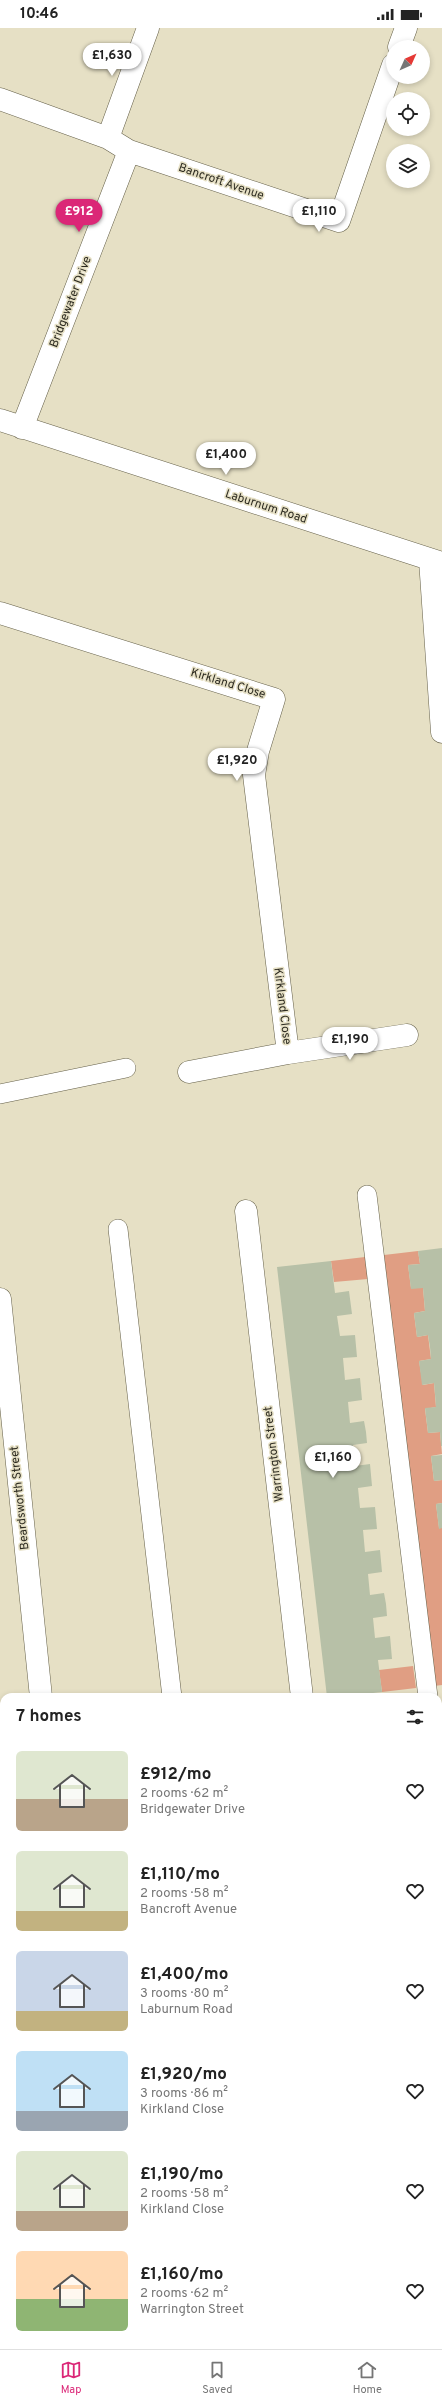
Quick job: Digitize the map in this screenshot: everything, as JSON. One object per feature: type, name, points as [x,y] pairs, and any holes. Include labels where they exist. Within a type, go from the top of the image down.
[{"type":"street","points":[[108,138],[148,28]]},
{"type":"street","points":[[402,40],[406,28]]},
{"type":"street","name":"Bancroft Avenue","points":[[129,151],[339,221],[386,84]]},
{"type":"street","points":[[0,99],[108,138],[129,151]]},
{"type":"street","name":"Bridgewater Drive","points":[[22,428],[129,151]]},
{"type":"street","name":"Laburnum Road","points":[[0,420],[436,561]]},
{"type":"street","points":[[436,561],[442,732]]},
{"type":"street","name":"Kirkland Close","points":[[0,613],[274,699],[258,751],[254,775],[288,1053]]},
{"type":"street","name":"Kirkland Close","points":[[188,1072],[288,1053],[406,1035]]},
{"type":"street","name":"Warrington Street","points":[[246,1211],[302,1693]]},
{"type":"street","name":"Beardsworth Street","points":[[0,1299],[41,1693]]},
{"type":"lane","points":[[0,1094],[126,1068]]},
{"type":"lane","points":[[367,1195],[428,1693]]},
{"type":"lane","points":[[118,1229],[172,1693]]},
{"type":"shaded area","points":[[418,1251],[420,1264],[408,1265],[411,1288],[423,1288],[425,1311],[414,1313],[417,1337],[428,1335],[431,1359],[419,1361],[423,1385],[434,1383],[436,1407],[425,1409],[428,1433],[440,1432],[442,1454],[431,1456],[434,1481],[442,1480],[442,1503],[436,1504],[439,1528],[442,1528],[442,1685],[434,1686],[384,1255]]},
{"type":"shaded area","points":[[365,1257],[368,1279],[334,1282],[331,1261]]},
{"type":"shaded area","points":[[413,1666],[416,1688],[382,1692],[379,1670]]},
{"type":"building","points":[[442,1248],[441,1446],[440,1432],[428,1433],[425,1408],[436,1407],[434,1383],[422,1385],[419,1361],[431,1359],[428,1335],[417,1337],[414,1313],[425,1311],[423,1288],[411,1289],[408,1265],[420,1264],[418,1251]]},
{"type":"building","points":[[331,1261],[335,1293],[349,1291],[352,1314],[337,1316],[340,1336],[355,1335],[357,1357],[343,1358],[345,1380],[360,1378],[362,1400],[348,1402],[350,1423],[364,1421],[366,1432],[367,1443],[353,1445],[355,1466],[370,1464],[372,1486],[358,1488],[360,1508],[375,1507],[377,1529],[363,1530],[365,1552],[380,1550],[382,1572],[368,1574],[370,1595],[384,1593],[386,1604],[387,1616],[373,1618],[375,1638],[390,1636],[392,1659],[378,1660],[382,1692],[327,1693],[277,1267]]},
{"type":"building","points":[[442,1455],[442,1480],[434,1481],[431,1456]]},
{"type":"building","points":[[442,1503],[442,1528],[439,1529],[436,1504]]}]
